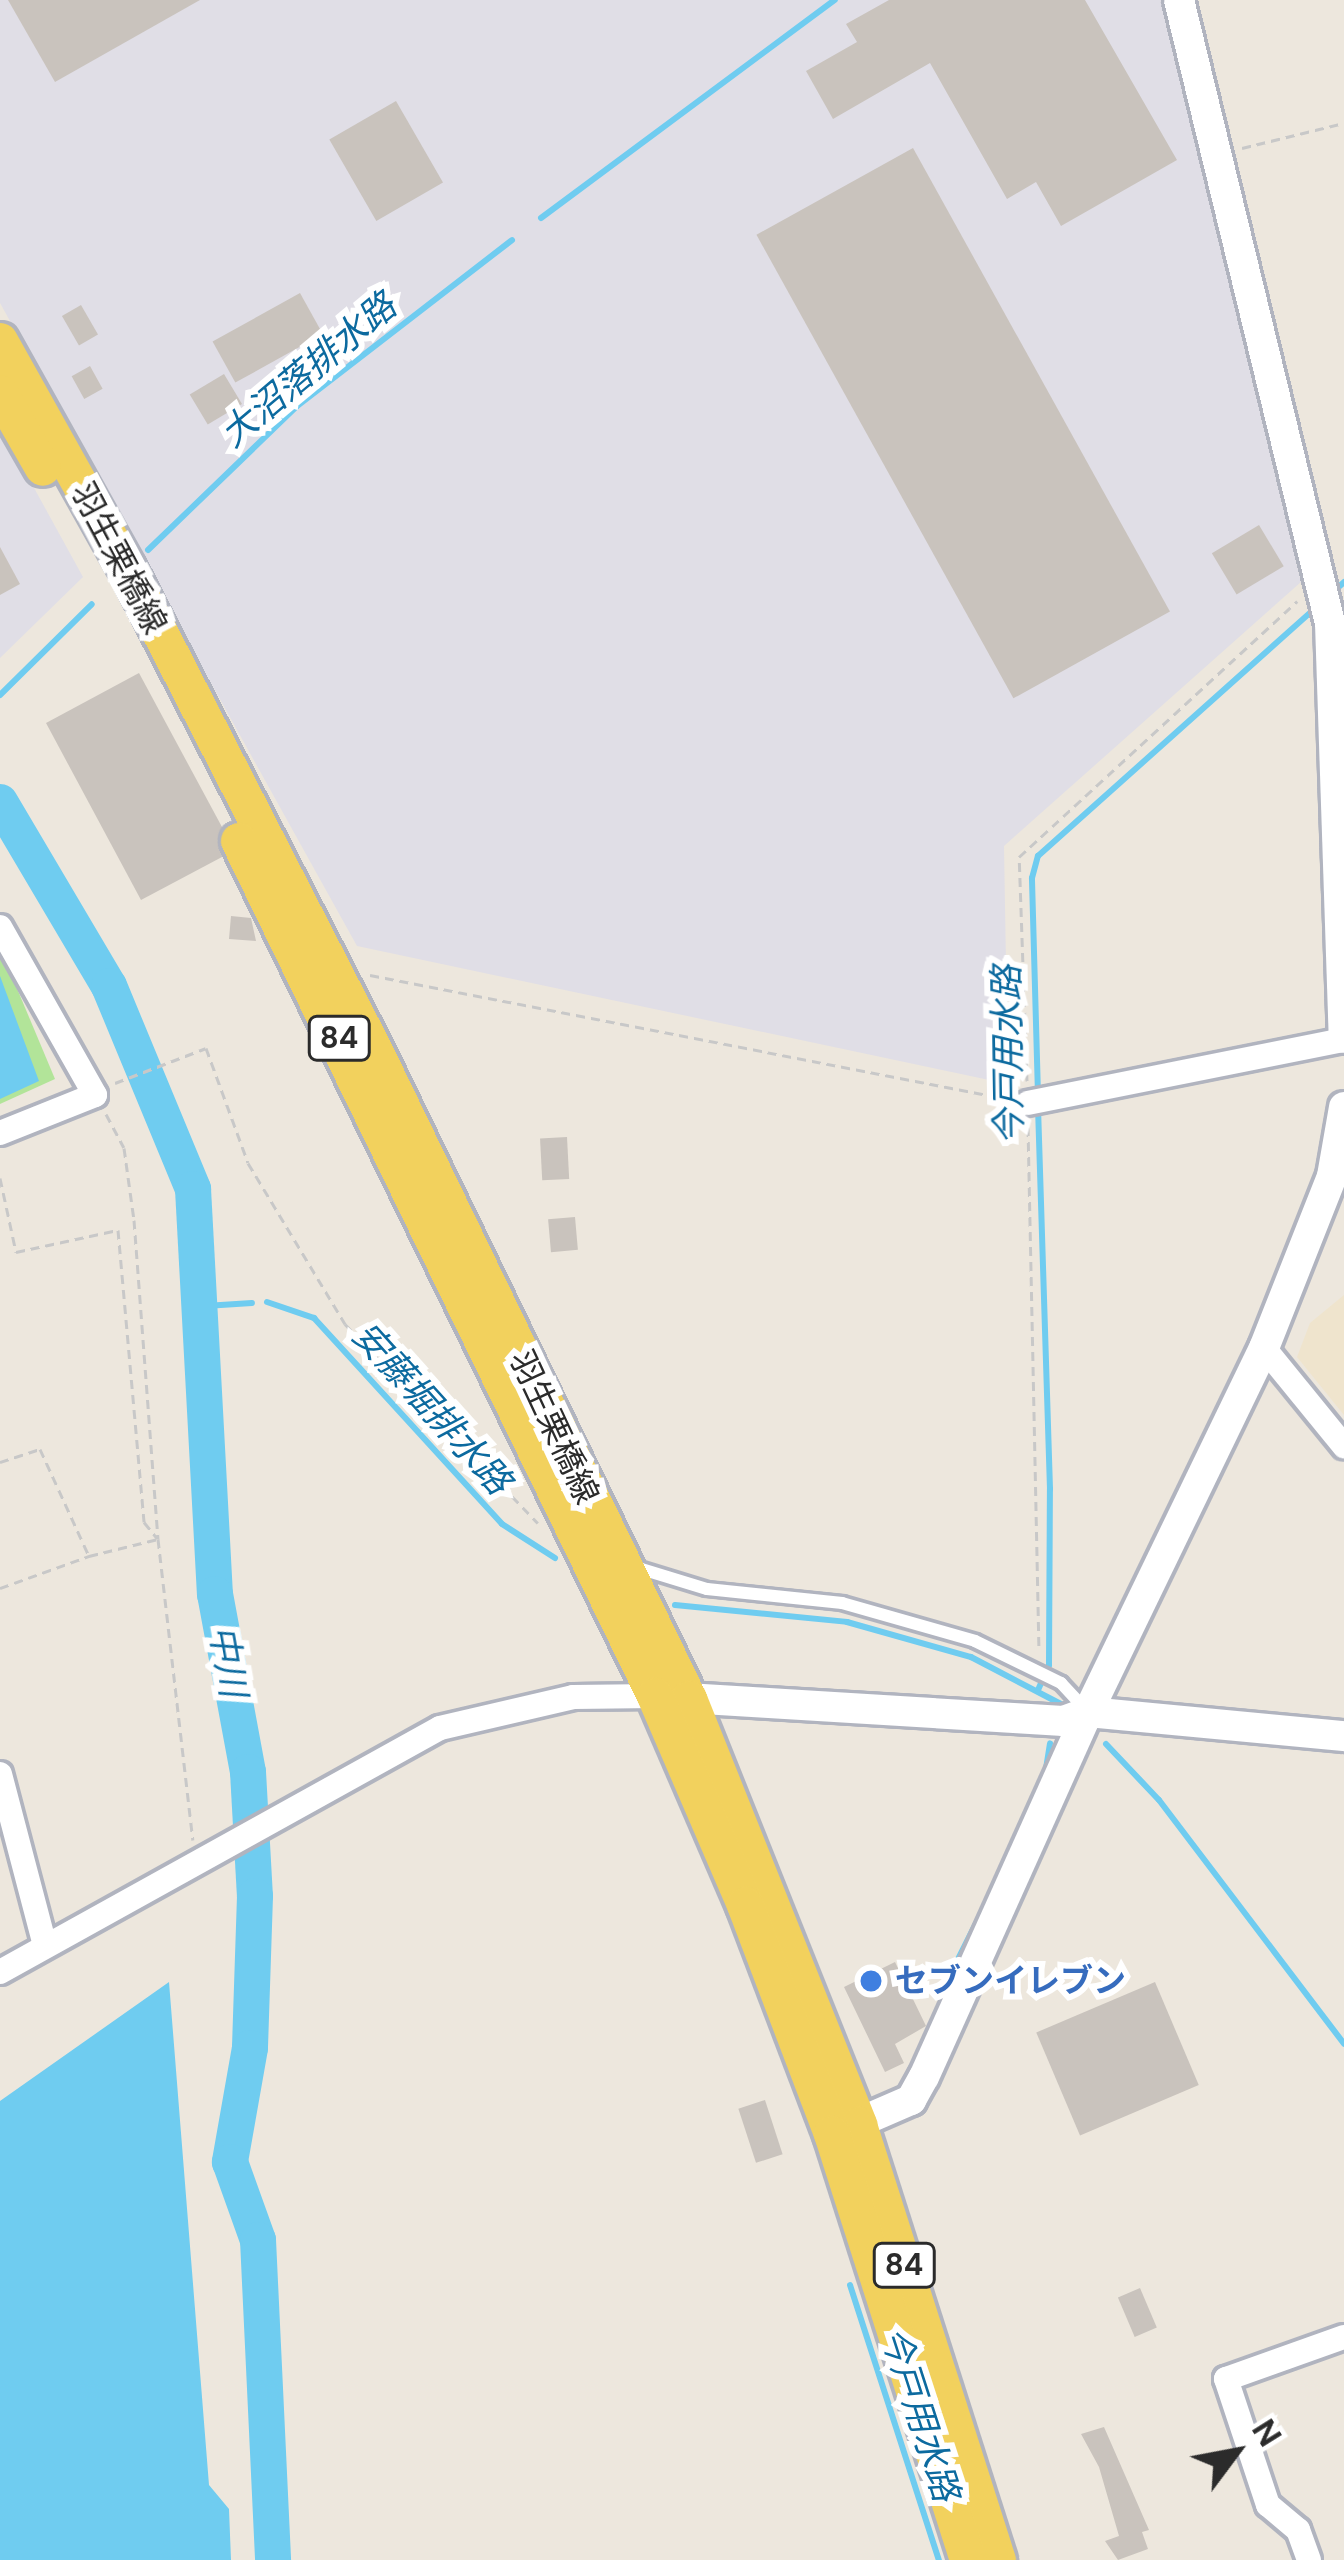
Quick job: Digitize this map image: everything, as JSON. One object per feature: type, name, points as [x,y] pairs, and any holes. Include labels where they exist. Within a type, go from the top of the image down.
[{"type":"main road","name":"羽生栗橋線","points":[[0,341],[332,968],[617,1560],[846,2130],[998,2560]]},
{"type":"main road","name":"羽生栗橋線","points":[[0,393],[105,579],[353,1065],[574,1534],[672,1697]]},
{"type":"main road","name":"羽生栗橋線","points":[[846,2130],[968,2560]]},
{"type":"street","points":[[1028,1103],[1344,1039],[1337,616],[1179,0]]},
{"type":"street","points":[[0,927],[95,1094],[0,1133]]},
{"type":"street","points":[[846,2130],[911,2100],[1088,1712],[1264,1348],[1332,1175],[1344,1107]]},
{"type":"street","points":[[1264,1348],[1344,1446]]},
{"type":"street","points":[[0,1972],[299,1800],[440,1728],[573,1696],[672,1697],[1063,1721],[1088,1712],[1344,1736]]},
{"type":"street","points":[[0,1774],[45,1945]]},
{"type":"street","points":[[1309,2560],[1298,2530],[1268,2505],[1226,2379],[1344,2337]]},
{"type":"lane","points":[[617,1560],[707,1589],[842,1603],[975,1641],[1061,1683],[1088,1712]]},
{"type":"path","points":[[1216,154],[1344,123]]},
{"type":"path","points":[[332,968],[1028,1103]]},
{"type":"path","points":[[196,1861],[158,1539],[124,1148],[95,1094],[206,1048],[248,1163],[345,1324],[460,1435],[516,1508],[574,1534]]},
{"type":"path","points":[[0,1178],[16,1252],[118,1230],[145,1522],[158,1539]]},
{"type":"path","points":[[0,1462],[40,1449],[89,1556]]},
{"type":"path","points":[[0,1588],[89,1556],[158,1539]]},
{"type":"shaded area","points":[[0,0],[1163,0],[1301,582],[1004,846],[1008,1084],[357,946],[0,303]]},
{"type":"shaded area","points":[[0,426],[83,577],[0,658]]},
{"type":"shaded area","points":[[1344,1295],[1344,1415],[1297,1357],[1310,1323]]},
{"type":"green space","points":[[0,948],[55,1079],[0,1104]]},
{"type":"water","points":[[0,976],[39,1081],[0,1099]]},
{"type":"water","points":[[169,1982],[209,2485],[229,2509],[231,2560],[0,2560],[0,2101]]},
{"type":"building","points":[[8,0],[200,0],[55,82]]},
{"type":"building","points":[[889,0],[1085,0],[1177,160],[1061,226],[1036,182],[1007,199],[930,63],[833,119],[806,71],[857,42],[846,24]]},
{"type":"building","points":[[396,101],[443,182],[376,221],[329,140]]},
{"type":"building","points":[[913,148],[1170,612],[1013,698],[756,235]]},
{"type":"building","points":[[300,293],[323,334],[235,383],[213,341]]},
{"type":"building","points":[[81,305],[98,334],[79,345],[62,316]]},
{"type":"building","points":[[90,366],[103,389],[84,399],[72,376]]},
{"type":"building","points":[[224,374],[242,404],[208,425],[190,395]]},
{"type":"building","points":[[1259,525],[1284,566],[1237,594],[1212,553]]},
{"type":"building","points":[[0,547],[20,584],[0,595]]},
{"type":"building","points":[[139,673],[222,827],[222,857],[141,900],[46,723]]},
{"type":"building","points":[[231,916],[251,918],[256,941],[229,939]]},
{"type":"building","points":[[567,1137],[569,1179],[542,1180],[540,1138]]},
{"type":"building","points":[[575,1217],[578,1250],[551,1252],[548,1219]]},
{"type":"building","points":[[895,1962],[926,2026],[895,2044],[904,2063],[885,2072],[844,1987]]},
{"type":"building","points":[[1155,1982],[1199,2085],[1080,2136],[1036,2032]]},
{"type":"building","points":[[765,2100],[783,2154],[756,2163],[738,2109]]},
{"type":"building","points":[[1140,2288],[1157,2328],[1135,2337],[1118,2297]]},
{"type":"building","points":[[1104,2427],[1149,2530],[1142,2532],[1148,2549],[1118,2560],[1105,2541],[1119,2536],[1099,2467],[1081,2434]]},
{"type":"waterway","name":"大沼落排水路","points":[[541,218],[835,0]]},
{"type":"waterway","name":"大沼落排水路","points":[[148,550],[296,407],[512,240]]},
{"type":"waterway","name":"今戸用水路","points":[[1333,592],[1344,582]]},
{"type":"waterway","name":"大沼落排水路","points":[[0,695],[92,604]]},
{"type":"waterway","name":"今戸用水路","points":[[1038,1095],[1032,878],[1038,856],[1314,609]]},
{"type":"waterway","name":"中川","points":[[0,802],[109,986],[193,1189],[215,1594],[248,1772],[255,1896],[250,2048],[230,2162],[258,2240],[273,2560]]},
{"type":"waterway","name":"今戸用水路","points":[[1038,1108],[1050,1489],[1049,1665],[1038,1690]]},
{"type":"waterway","name":"安藤堀排水路","points":[[267,1302],[314,1318],[502,1524],[555,1558]]},
{"type":"waterway","name":"安藤堀排水路","points":[[205,1306],[252,1303]]},
{"type":"waterway","name":"安藤堀排水路","points":[[675,1605],[847,1622],[971,1657],[1061,1704]]},
{"type":"waterway","name":"今戸用水路","points":[[1045,1775],[1050,1743]]},
{"type":"waterway","name":"安藤堀排水路","points":[[1106,1744],[1159,1800],[1344,2044]]},
{"type":"waterway","name":"今戸用水路","points":[[943,1989],[984,1907]]},
{"type":"waterway","name":"今戸用水路","points":[[850,2285],[939,2560]]},
{"type":"place","name":"セブンイレブン","points":[[871,1981]]}]
